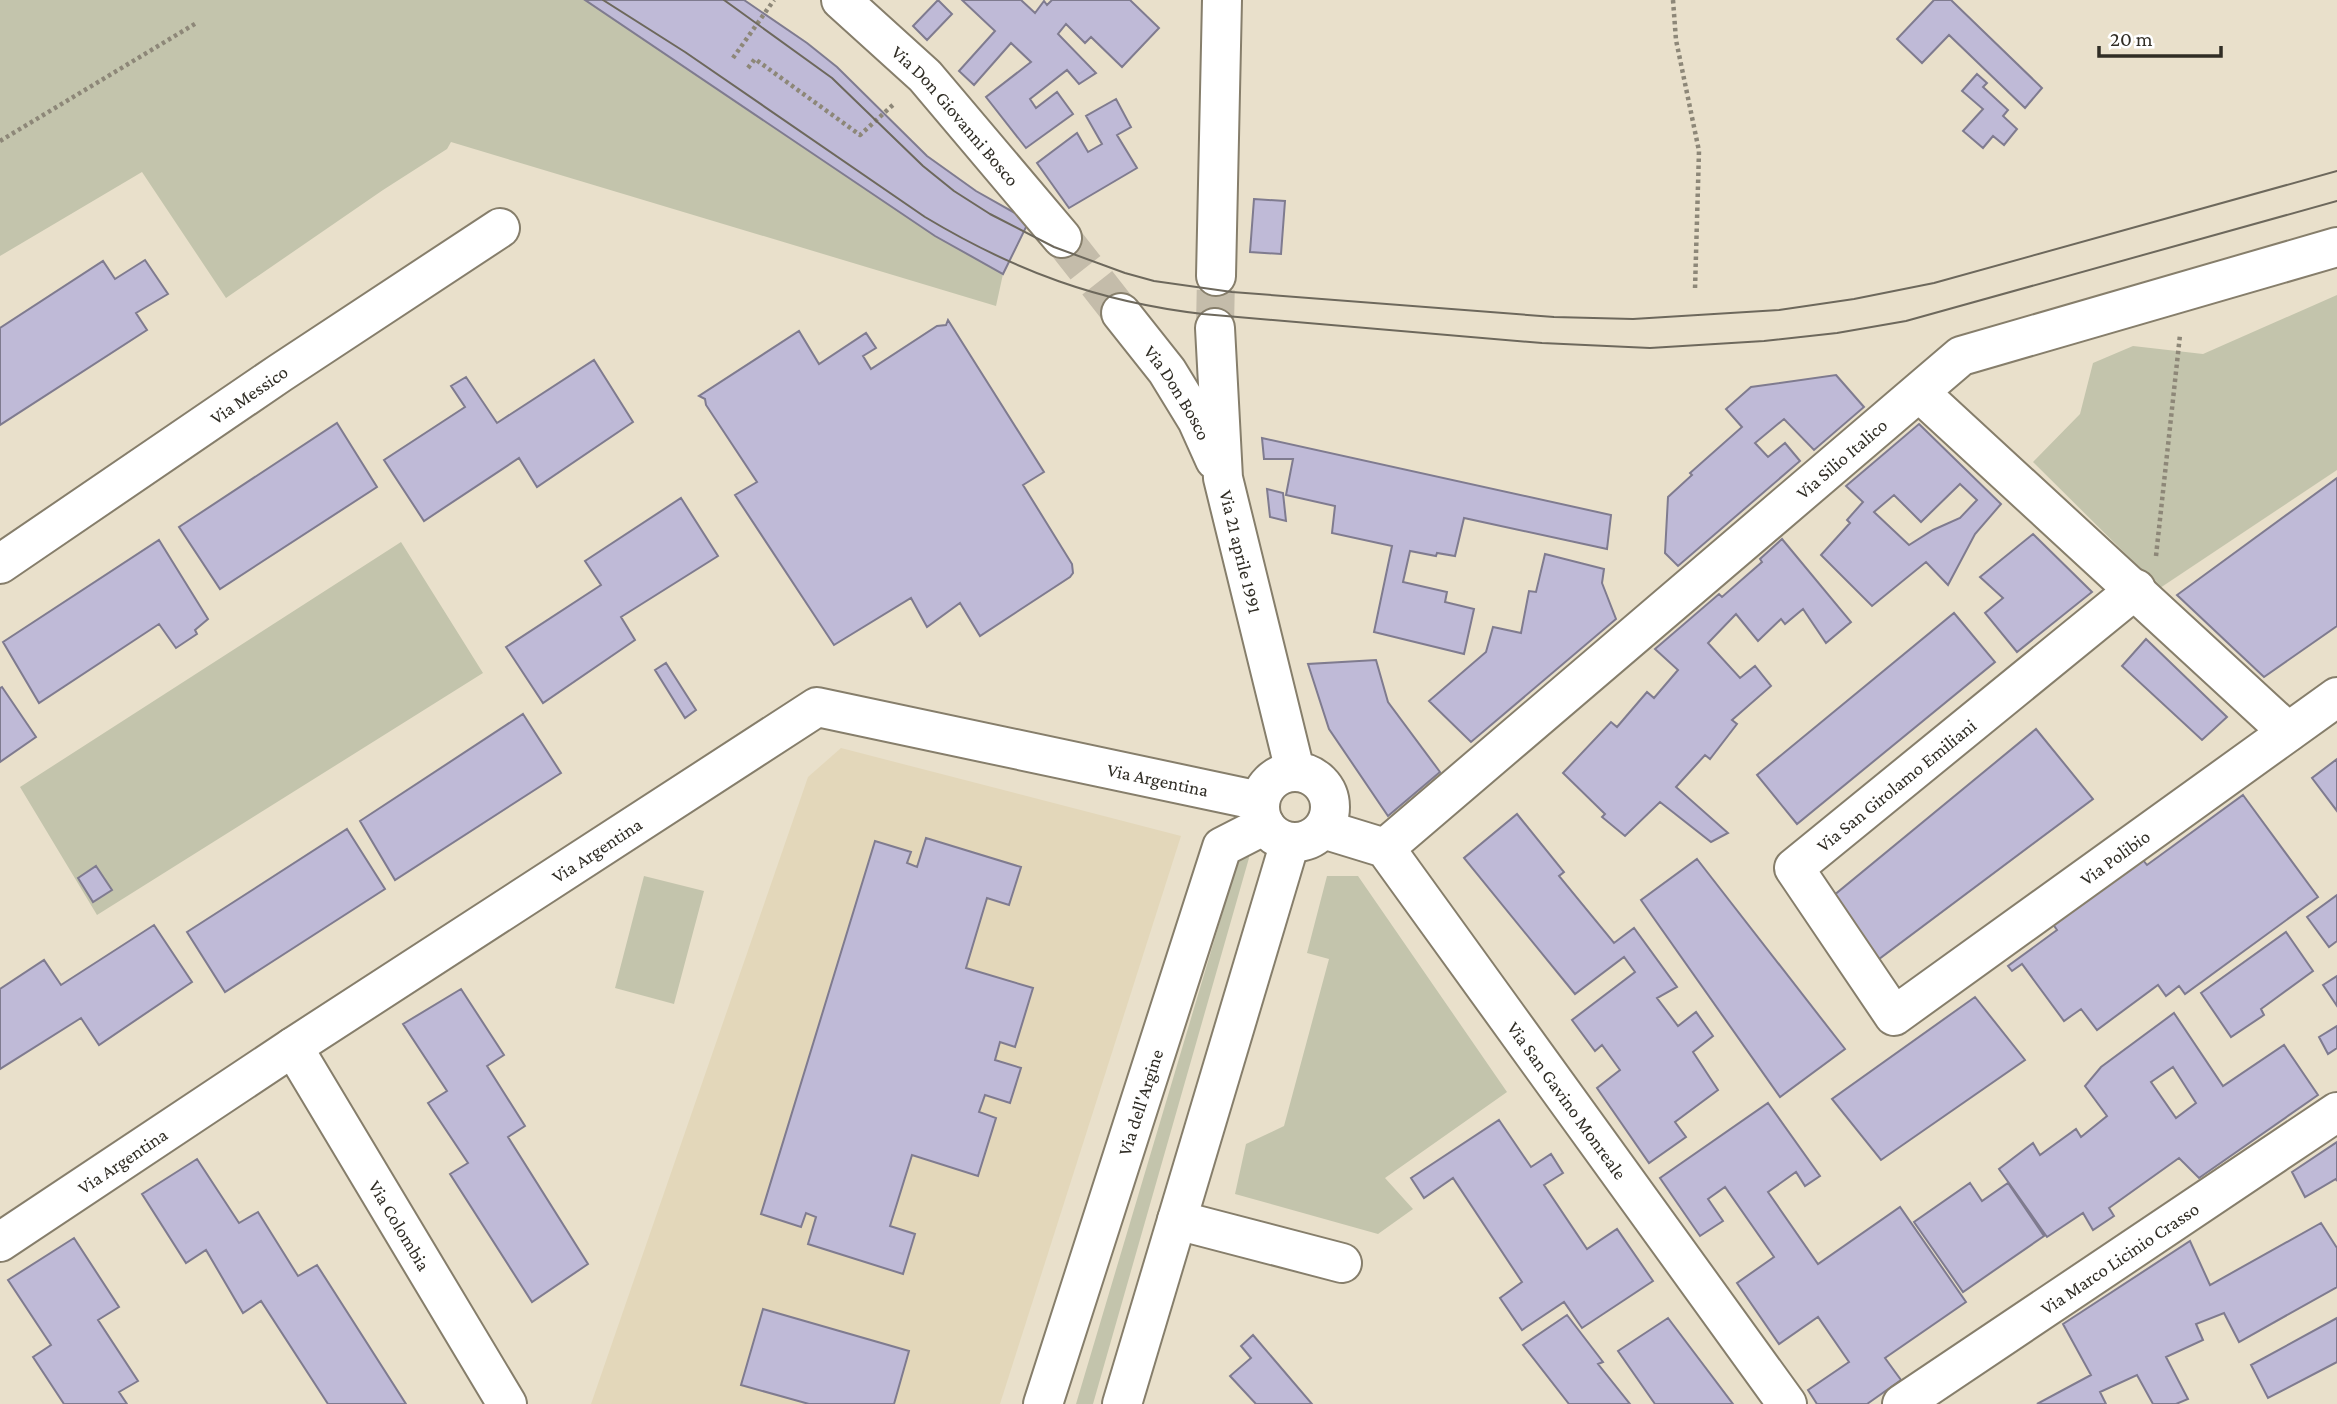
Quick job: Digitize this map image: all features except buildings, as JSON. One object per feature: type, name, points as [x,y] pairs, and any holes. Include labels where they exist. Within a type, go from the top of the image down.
[{"type":"street","name":"Via Don Giovanni Bosco","points":[[841,0],[925,76],[1062,238]]},
{"type":"street","points":[[1216,276],[1218,86],[1222,0]]},
{"type":"street","name":"Via Messico","points":[[0,564],[280,373],[500,228]]},
{"type":"street","name":"Via Silio Italico","points":[[1385,848],[1961,356],[2337,247]]},
{"type":"street","name":"Via Don Bosco","points":[[1121,313],[1173,381],[1197,420],[1223,478]]},
{"type":"street","name":"Via 21 aprile 1991","points":[[1215,328],[1223,478],[1295,771]]},
{"type":"street","points":[[1920,393],[2136,589],[2288,732]]},
{"type":"street","name":"Via San Girolamo Emiliani","points":[[1894,1016],[1794,868],[2136,589]]},
{"type":"street","name":"Via Polibio","points":[[1894,1016],[2337,697]]},
{"type":"street","name":"Via Argentina","points":[[0,1242],[293,1047],[817,707],[1285,825]]},
{"type":"street","points":[[1285,825],[1330,814],[1331,802],[1327,790],[1308,774],[1295,771],[1272,780],[1264,790],[1285,825],[1385,848]]},
{"type":"street","points":[[1122,1404],[1177,1220],[1285,825]]},
{"type":"street","name":"Via dell'Argine","points":[[1043,1404],[1222,847],[1285,825]]},
{"type":"street","name":"Via San Gavino Monreale","points":[[1385,848],[1787,1404]]},
{"type":"street","name":"Via Colombia","points":[[293,1047],[507,1404]]},
{"type":"street","name":"Via Marco Licinio Crasso","points":[[1902,1404],[2337,1112]]},
{"type":"street","points":[[1177,1220],[1342,1263]]},
{"type":"path","points":[[733,58],[774,0]]},
{"type":"path","points":[[1673,0],[1676,40],[1699,151],[1695,289]]},
{"type":"path","points":[[0,141],[198,22]]},
{"type":"path","points":[[748,68],[755,59],[860,135],[898,100]]},
{"type":"path","points":[[2136,589],[2157,554],[2184,292]]},
{"type":"shaded area","points":[[841,748],[1181,836],[1000,1404],[591,1404],[808,777]]},
{"type":"green space","points":[[0,0],[585,0],[935,236],[1003,274],[996,306],[451,142],[447,149],[226,298],[142,172],[0,256]]},
{"type":"green space","points":[[2337,295],[2337,470],[2160,588],[2033,462],[2080,414],[2093,363],[2133,346],[2203,354]]},
{"type":"green space","points":[[401,542],[483,673],[97,915],[20,787]]},
{"type":"green space","points":[[1248,853],[1249,858],[1093,1404],[1076,1404],[1240,854]]},
{"type":"green space","points":[[644,876],[704,891],[674,1004],[615,988]]},
{"type":"green space","points":[[1327,876],[1358,876],[1507,1092],[1385,1178],[1413,1209],[1378,1234],[1235,1194],[1246,1144],[1284,1126],[1329,959],[1307,953]]},
{"type":"tunnel","points":[[1062,238],[1121,313]]},
{"type":"tunnel","points":[[1215,328],[1216,276]]},
{"type":"tram line","points":[[603,0],[685,52],[925,217],[959,236],[1025,268],[1093,292],[1165,309],[1203,314],[1542,343],[1650,348],[1764,341],[1837,333],[1906,321],[2337,201]]},
{"type":"tram line","points":[[724,0],[832,78],[923,166],[954,191],[990,214],[1054,247],[1125,273],[1154,281],[1232,292],[1554,317],[1633,319],[1779,310],[1934,283],[2337,171]]}]
